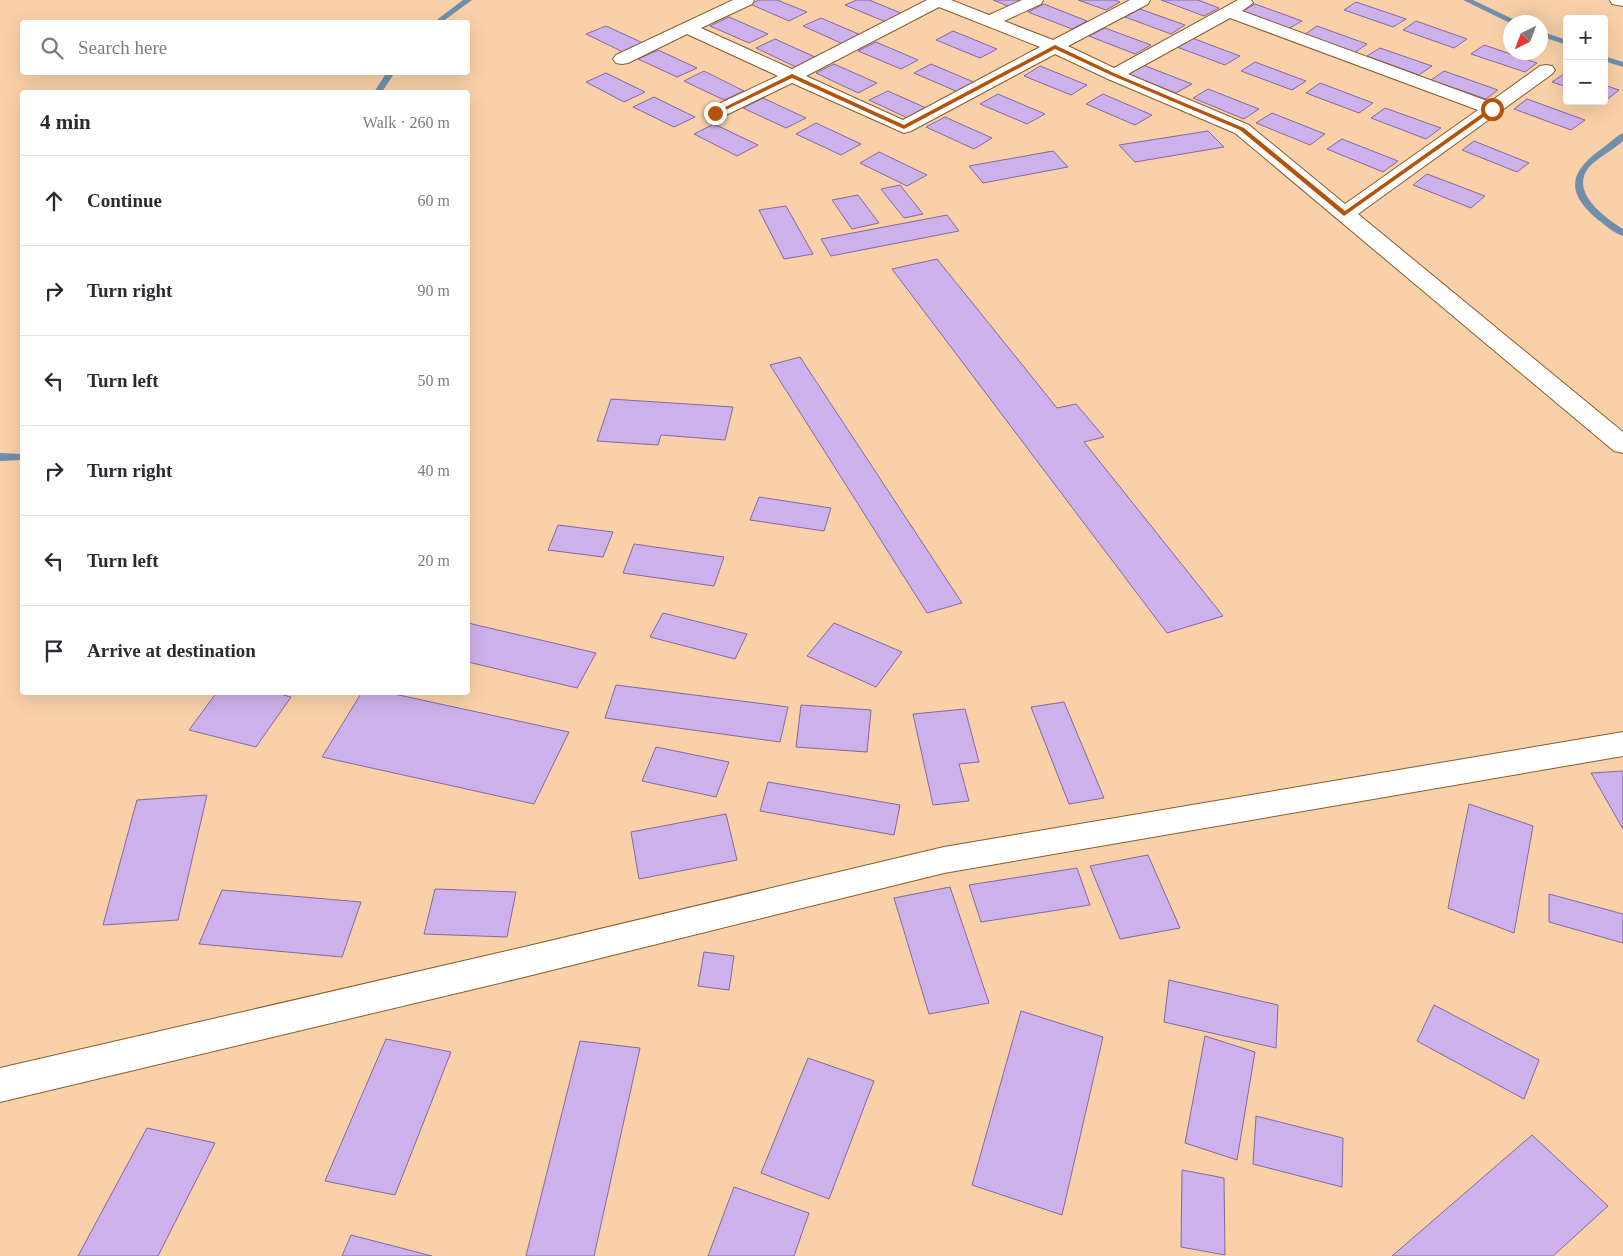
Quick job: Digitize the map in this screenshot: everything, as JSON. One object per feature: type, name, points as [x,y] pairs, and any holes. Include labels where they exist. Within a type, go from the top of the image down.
[{"type":"street","points":[[622,59],[746,0]]},
{"type":"street","points":[[715,113],[792,76],[937,0],[1055,47],[1114,75],[1242,129],[1623,445]]},
{"type":"street","points":[[990,22],[1035,0]]},
{"type":"street","points":[[687,28],[904,127],[1142,0]]},
{"type":"street","points":[[1114,75],[1251,0]]},
{"type":"street","points":[[1618,0],[1623,1]]},
{"type":"street","points":[[1228,12],[1492,109]]},
{"type":"street","points":[[1344,214],[1546,70]]},
{"type":"street","points":[[0,1085],[520,963],[944,860],[1623,744]]},
{"type":"building","points":[[759,0],[777,0],[807,12],[789,21],[750,4]]},
{"type":"building","points":[[857,0],[869,0],[903,14],[886,22],[845,5]]},
{"type":"building","points":[[993,0],[1027,0],[1013,8]]},
{"type":"building","points":[[1078,0],[1115,0],[1120,2],[1106,10]]},
{"type":"building","points":[[1161,0],[1198,0],[1219,8],[1204,16]]},
{"type":"building","points":[[1356,2],[1406,19],[1393,27],[1344,10]]},
{"type":"building","points":[[1044,4],[1087,21],[1072,29],[1028,12]]},
{"type":"building","points":[[1255,4],[1302,21],[1288,29],[1241,12]]},
{"type":"building","points":[[1140,9],[1185,25],[1171,34],[1125,17]]},
{"type":"building","points":[[729,17],[768,34],[749,43],[710,26]]},
{"type":"building","points":[[821,18],[861,35],[843,44],[803,26]]},
{"type":"building","points":[[1416,21],[1467,39],[1454,48],[1403,30]]},
{"type":"building","points":[[606,26],[643,43],[623,52],[586,34]]},
{"type":"building","points":[[1317,26],[1367,44],[1354,53],[1304,35]]},
{"type":"building","points":[[1105,28],[1151,45],[1135,54],[1089,36]]},
{"type":"building","points":[[953,31],[997,49],[980,58],[936,40]]},
{"type":"building","points":[[1192,38],[1240,56],[1225,65],[1177,47]]},
{"type":"building","points":[[775,39],[815,57],[796,67],[756,48]]},
{"type":"building","points":[[876,42],[918,60],[901,69],[858,51]]},
{"type":"building","points":[[1484,45],[1503,51],[1503,60],[1528,60],[1537,63],[1525,72],[1471,54]]},
{"type":"building","points":[[1380,48],[1432,66],[1419,75],[1367,56]]},
{"type":"building","points":[[658,50],[697,68],[677,77],[638,59]]},
{"type":"building","points":[[1255,62],[1306,81],[1292,90],[1241,71]]},
{"type":"building","points":[[834,64],[877,83],[858,93],[816,73]]},
{"type":"building","points":[[931,64],[976,83],[958,92],[914,73]]},
{"type":"building","points":[[1143,65],[1192,84],[1176,93],[1128,74]]},
{"type":"building","points":[[1040,66],[1087,85],[1071,95],[1024,76]]},
{"type":"building","points":[[704,71],[744,91],[724,100],[684,81]]},
{"type":"building","points":[[1444,71],[1498,90],[1486,99],[1431,80]]},
{"type":"building","points":[[606,73],[645,92],[624,102],[586,82]]},
{"type":"building","points":[[1563,75],[1563,86],[1552,82]]},
{"type":"building","points":[[1320,83],[1373,103],[1359,113],[1306,93]]},
{"type":"building","points":[[1608,86],[1619,90],[1608,99]]},
{"type":"building","points":[[1208,89],[1259,109],[1244,119],[1193,98]]},
{"type":"building","points":[[888,91],[933,111],[914,121],[869,100]]},
{"type":"building","points":[[998,94],[1045,114],[1027,124],[980,104]]},
{"type":"building","points":[[1103,94],[1152,115],[1135,125],[1086,104]]},
{"type":"building","points":[[654,97],[695,117],[674,127],[633,107]]},
{"type":"building","points":[[763,98],[806,118],[786,128],[743,108]]},
{"type":"building","points":[[1527,99],[1585,120],[1571,130],[1514,109]]},
{"type":"building","points":[[1385,108],[1441,128],[1426,139],[1371,118]]},
{"type":"building","points":[[1272,113],[1325,134],[1310,145],[1256,123]]},
{"type":"building","points":[[945,117],[992,138],[974,149],[926,127]]},
{"type":"building","points":[[816,123],[861,144],[841,155],[796,134]]},
{"type":"building","points":[[714,124],[758,145],[737,156],[694,134]]},
{"type":"building","points":[[1208,131],[1224,147],[1135,162],[1119,145]]},
{"type":"building","points":[[1342,139],[1398,161],[1383,172],[1327,149]]},
{"type":"building","points":[[1474,141],[1529,163],[1517,172],[1462,150]]},
{"type":"building","points":[[1053,151],[1068,167],[983,183],[969,166]]},
{"type":"building","points":[[879,152],[927,175],[907,186],[860,163]]},
{"type":"building","points":[[1427,174],[1485,196],[1471,208],[1413,185]]},
{"type":"building","points":[[900,185],[923,214],[904,218],[881,189]]},
{"type":"building","points":[[858,195],[879,223],[852,229],[832,200]]},
{"type":"building","points":[[786,206],[813,254],[784,259],[759,210]]},
{"type":"building","points":[[947,215],[959,231],[831,256],[821,239]]},
{"type":"building","points":[[937,259],[1057,408],[1076,404],[1104,437],[1084,442],[1223,616],[1167,633],[892,269]]},
{"type":"building","points":[[800,357],[962,603],[927,613],[770,365]]},
{"type":"building","points":[[611,399],[733,407],[725,440],[661,435],[658,445],[597,441]]},
{"type":"building","points":[[759,497],[831,508],[824,531],[750,520]]},
{"type":"building","points":[[558,525],[613,532],[603,557],[548,550]]},
{"type":"building","points":[[634,544],[724,557],[714,586],[623,573]]},
{"type":"building","points":[[663,613],[747,634],[735,659],[650,637]]},
{"type":"building","points":[[470,623],[596,653],[577,688],[470,662]]},
{"type":"building","points":[[834,623],[902,652],[876,687],[807,656]]},
{"type":"building","points":[[616,685],[788,707],[780,742],[605,718]]},
{"type":"building","points":[[215,695],[283,695],[291,697],[256,747],[189,730]]},
{"type":"building","points":[[360,695],[399,695],[569,732],[534,804],[322,757]]},
{"type":"building","points":[[1064,702],[1104,798],[1069,804],[1031,707]]},
{"type":"building","points":[[801,705],[871,710],[867,752],[796,747]]},
{"type":"building","points":[[965,709],[979,762],[959,764],[969,801],[933,805],[913,714]]},
{"type":"building","points":[[656,747],[729,762],[716,797],[642,781]]},
{"type":"building","points":[[1623,771],[1623,829],[1591,773]]},
{"type":"building","points":[[768,782],[900,805],[894,835],[760,811]]},
{"type":"building","points":[[207,795],[178,920],[103,925],[137,800]]},
{"type":"building","points":[[1469,804],[1533,826],[1514,933],[1448,908]]},
{"type":"building","points":[[726,814],[737,860],[639,879],[631,832]]},
{"type":"building","points":[[1148,855],[1180,928],[1120,939],[1090,866]]},
{"type":"building","points":[[1077,868],[1090,905],[981,922],[969,885]]},
{"type":"building","points":[[950,887],[989,1003],[929,1014],[894,898]]},
{"type":"building","points":[[435,889],[516,892],[507,937],[424,934]]},
{"type":"building","points":[[222,890],[361,902],[342,957],[199,944]]},
{"type":"building","points":[[1549,894],[1623,914],[1623,943],[1549,922]]},
{"type":"building","points":[[704,952],[734,956],[729,990],[698,986]]},
{"type":"building","points":[[1169,980],[1278,1005],[1276,1048],[1164,1022]]},
{"type":"building","points":[[1434,1005],[1539,1060],[1524,1099],[1417,1041]]},
{"type":"building","points":[[1021,1011],[1103,1037],[1062,1215],[972,1185]]},
{"type":"building","points":[[1205,1036],[1255,1052],[1237,1160],[1185,1143]]},
{"type":"building","points":[[386,1039],[451,1052],[395,1195],[325,1181]]},
{"type":"building","points":[[580,1041],[640,1048],[594,1256],[526,1256]]},
{"type":"building","points":[[808,1058],[874,1081],[829,1199],[761,1173]]},
{"type":"building","points":[[1256,1116],[1343,1138],[1342,1187],[1253,1164]]},
{"type":"building","points":[[147,1128],[215,1143],[158,1256],[78,1256]]},
{"type":"building","points":[[1532,1135],[1608,1206],[1553,1256],[1392,1256]]},
{"type":"building","points":[[1182,1170],[1224,1178],[1225,1255],[1181,1247]]},
{"type":"building","points":[[734,1187],[809,1213],[794,1256],[708,1256]]},
{"type":"building","points":[[351,1235],[432,1256],[342,1256]]},
{"type":"waterway","points":[[441,20],[468,0]]},
{"type":"waterway","points":[[1467,0],[1503,16]]},
{"type":"waterway","points":[[1548,36],[1563,42]]},
{"type":"waterway","points":[[1608,59],[1623,65]]},
{"type":"waterway","points":[[379,90],[389,75]]},
{"type":"waterway","points":[[1623,136],[1593,159],[1584,168],[1579,177],[1579,187],[1588,205],[1623,233]]},
{"type":"waterway","points":[[0,457],[20,457]]},
{"type":"route","points":[[715,113],[792,76],[904,127],[1055,47],[1114,75],[1242,129],[1344,214],[1492,109]]}]
